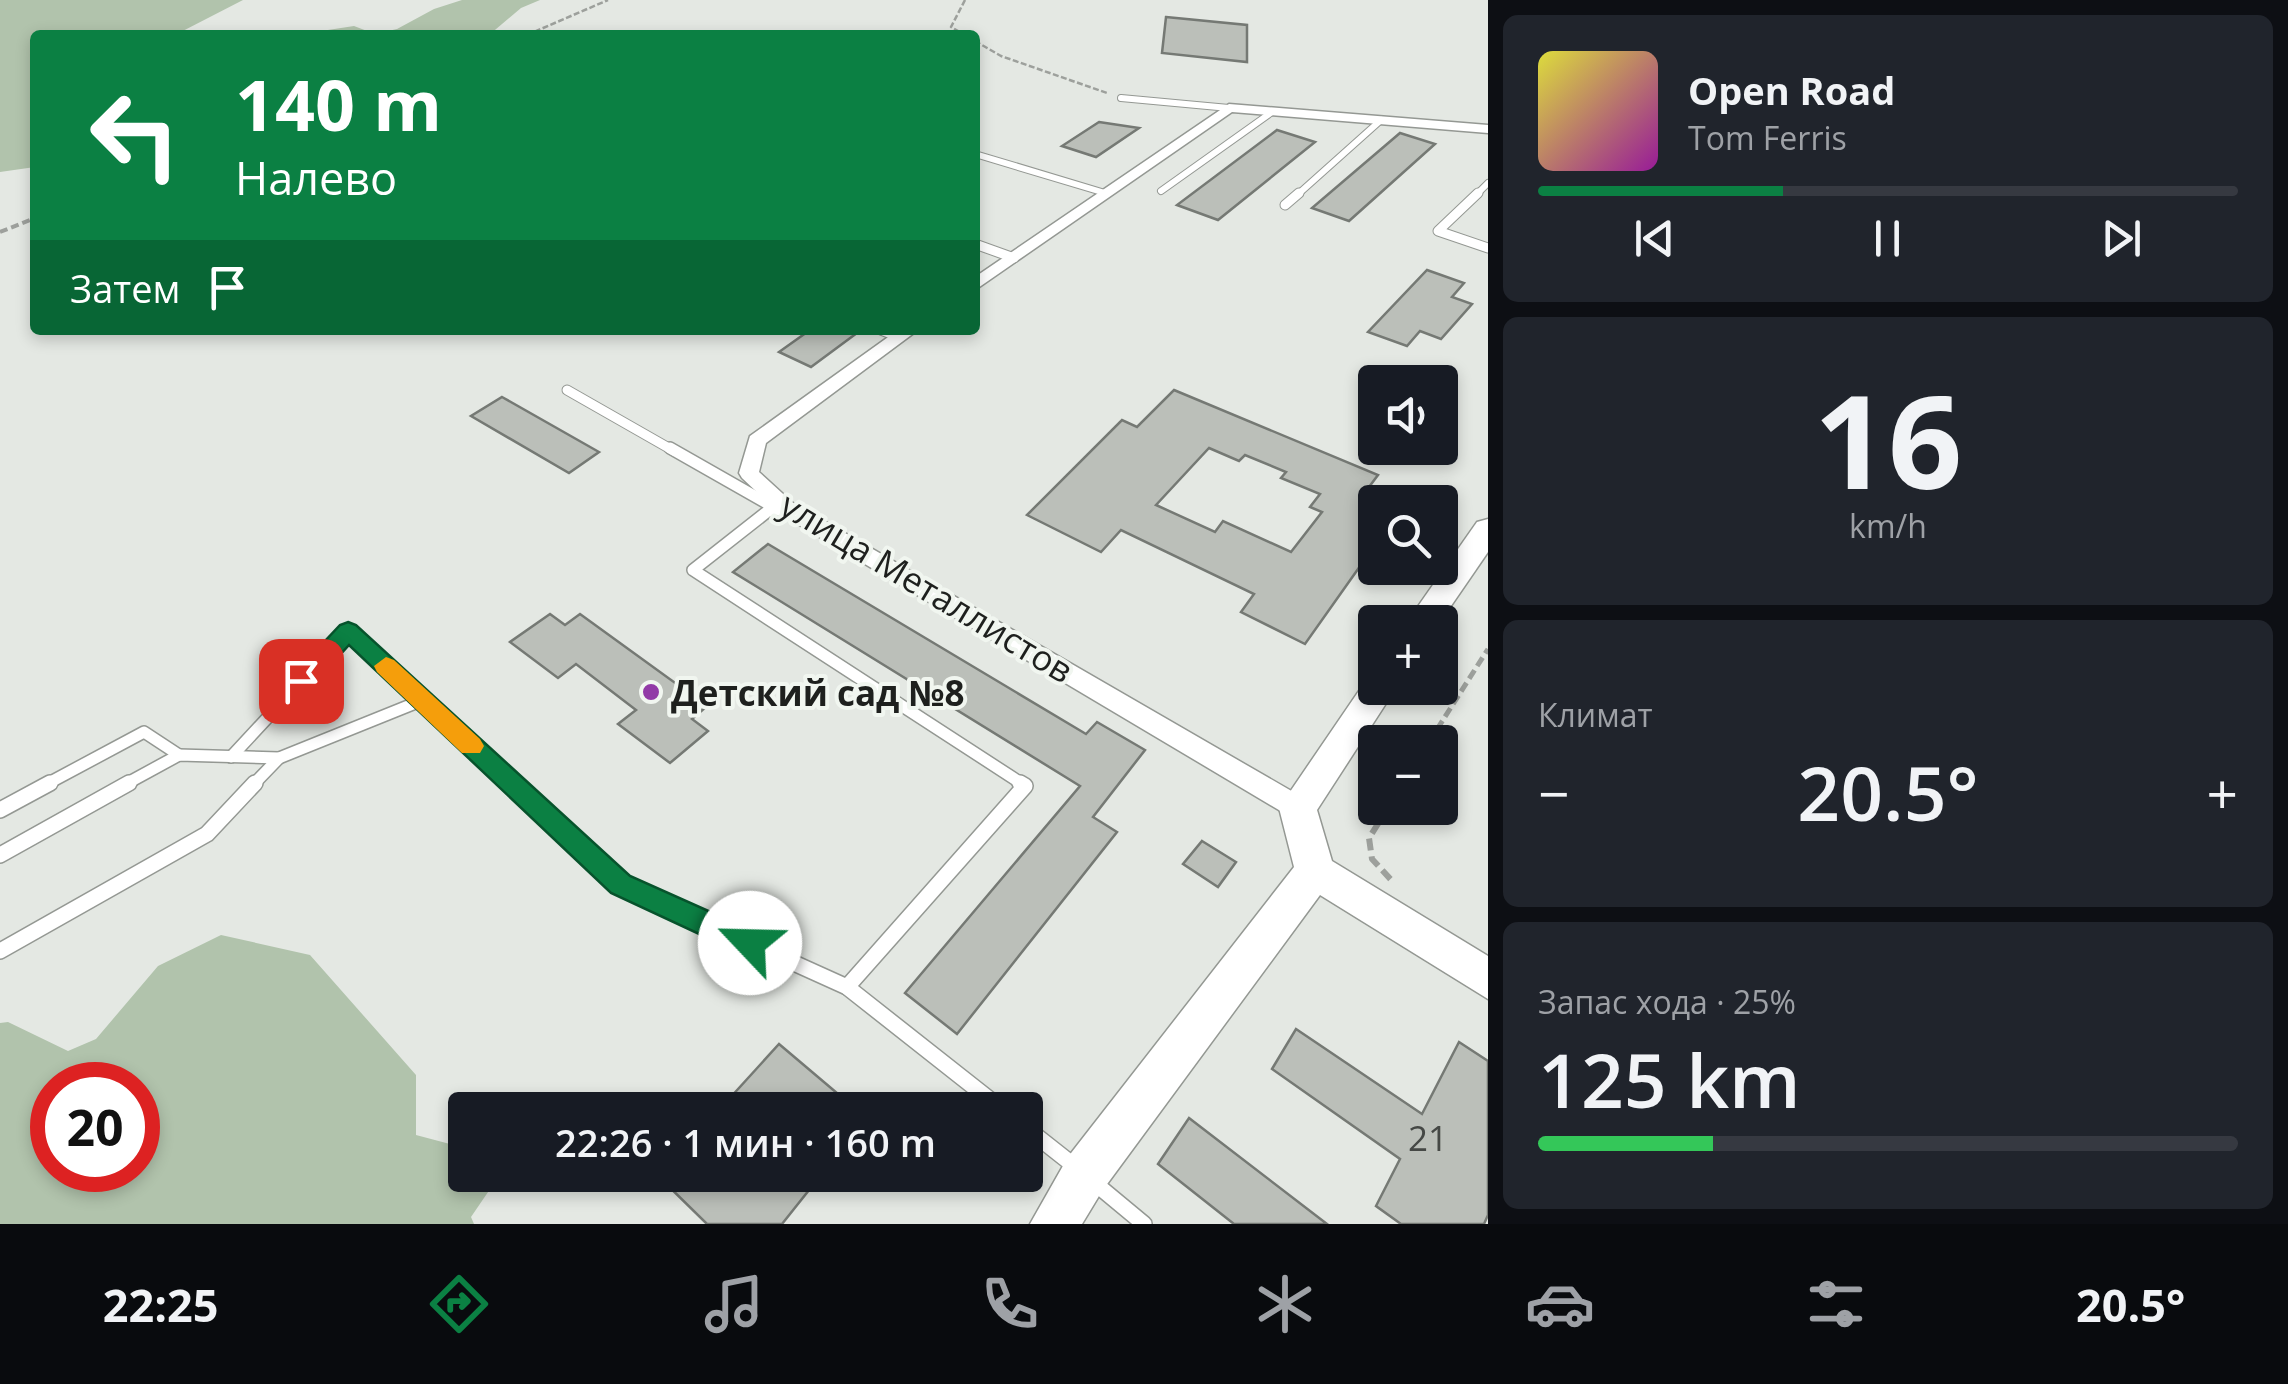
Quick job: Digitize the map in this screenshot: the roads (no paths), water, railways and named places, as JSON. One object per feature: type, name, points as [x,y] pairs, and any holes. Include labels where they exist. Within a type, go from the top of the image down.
[{"type":"main road","points":[[1435,605],[1488,529]]},
{"type":"main road","points":[[1368,705],[1298,808],[1315,871],[1488,979]]},
{"type":"main road","points":[[1054,1224],[1085,1174],[1315,871]]},
{"type":"street","points":[[980,281],[1229,108],[1488,129]]},
{"type":"street","name":"улица Металлистов","points":[[892,335],[758,440],[749,472],[782,509],[1298,808]]},
{"type":"lane","points":[[1121,98],[1229,108]]},
{"type":"lane","points":[[1162,192],[1272,112]]},
{"type":"lane","points":[[1285,204],[1381,120]]},
{"type":"lane","points":[[980,156],[1105,193]]},
{"type":"lane","points":[[1488,182],[1438,232],[1488,248]]},
{"type":"lane","points":[[980,246],[1014,258]]},
{"type":"lane","points":[[566,390],[782,509]]},
{"type":"lane","points":[[782,509],[768,512],[693,570],[1024,786],[848,987]]},
{"type":"lane","points":[[231,757],[348,631],[620,885],[848,987],[980,1092]]},
{"type":"lane","points":[[0,810],[144,732],[179,755],[280,758],[423,700]]},
{"type":"lane","points":[[0,855],[179,755]]},
{"type":"lane","points":[[0,951],[207,834],[280,758]]},
{"type":"lane","points":[[1043,1141],[1144,1224]]},
{"type":"place","name":"Детский сад №8","points":[[651,692]]}]
